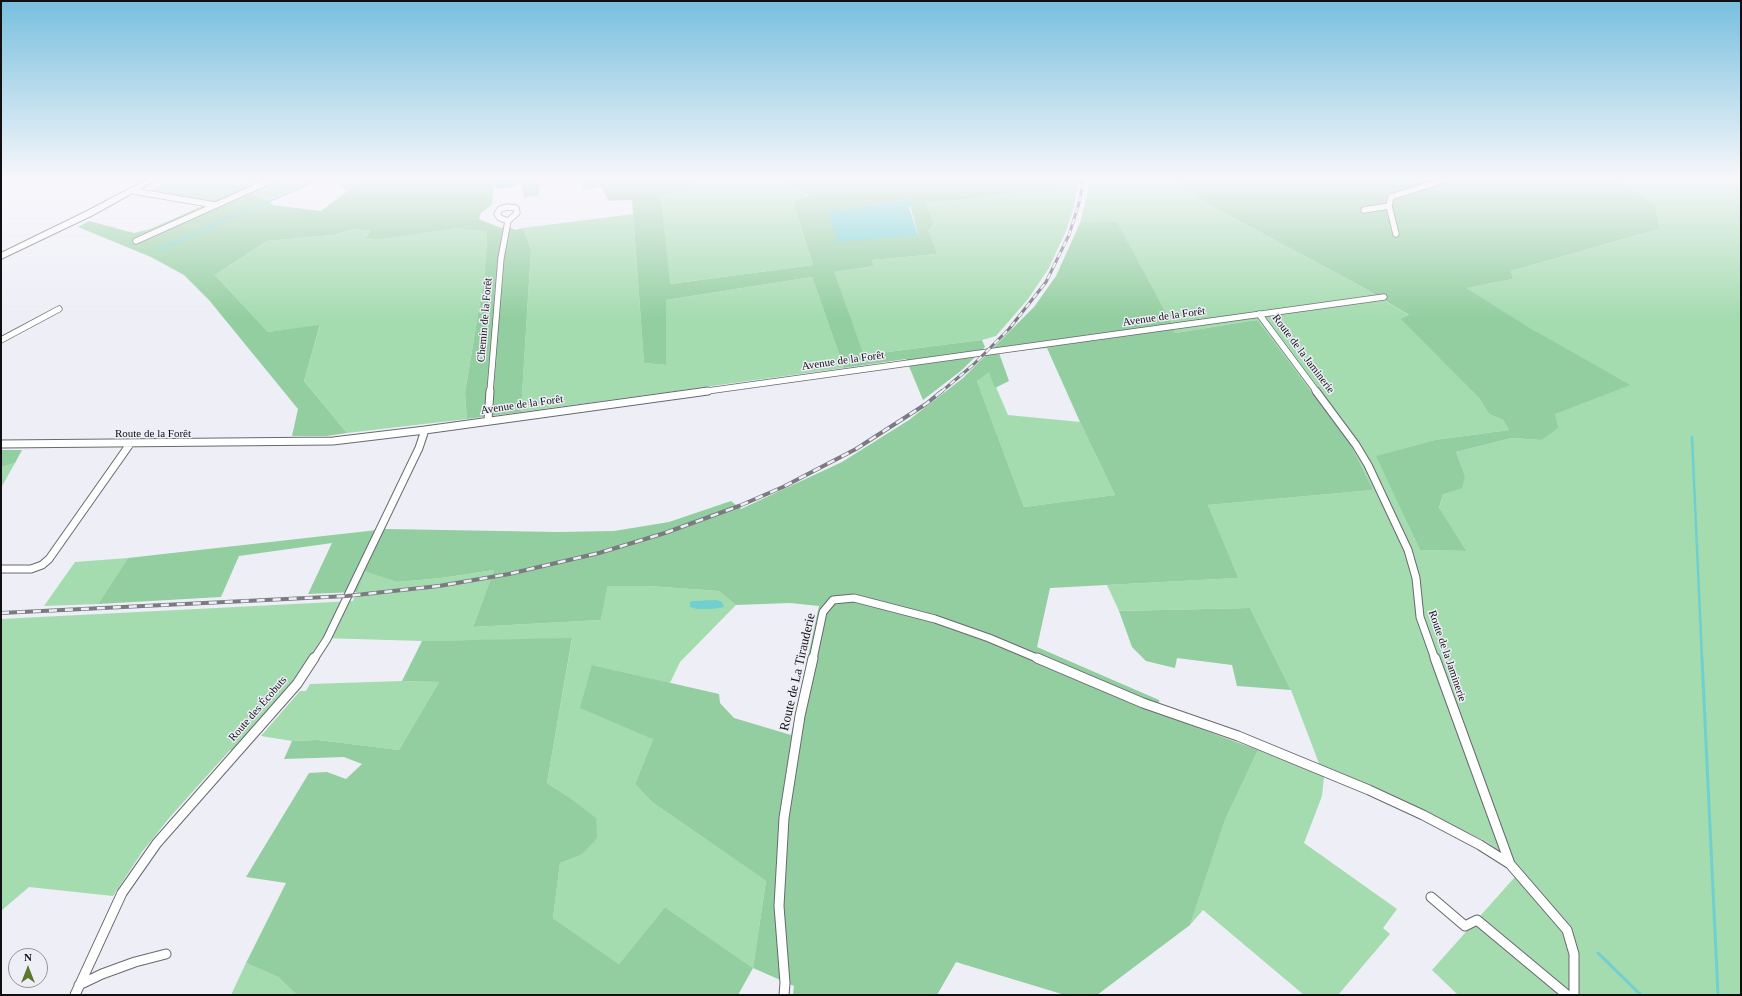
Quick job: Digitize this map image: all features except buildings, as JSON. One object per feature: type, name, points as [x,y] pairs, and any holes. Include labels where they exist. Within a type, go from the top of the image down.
[{"type":"main road","points":[[1,255],[63,225]]},
{"type":"street","points":[[136,241],[170,225]]},
{"type":"street","name":"Chemin de la Forêt","points":[[488,420],[492,354],[501,258],[507,225]]},
{"type":"street","points":[[1394,225],[1396,234]]},
{"type":"street","name":"Avenue de la Forêt","points":[[305,442],[333,441],[425,430],[488,420],[1384,297]]},
{"type":"street","points":[[1,340],[59,309]]},
{"type":"street","name":"Route de la Jaminerie","points":[[1259,314],[1356,445],[1368,465],[1408,550],[1416,578],[1420,617],[1510,864],[1567,930],[1574,954],[1574,995]]},
{"type":"street","name":"Route des Écobuts","points":[[75,995],[122,893],[152,849],[297,684],[327,639],[419,448],[425,430]]},
{"type":"street","name":"Route de la Forêt","points":[[1,444],[305,442]]},
{"type":"street","points":[[1,569],[31,569],[42,565],[49,559],[130,444]]},
{"type":"street","name":"Route de La Tirauderie","points":[[784,995],[785,984],[779,906],[784,818],[800,716],[818,634],[823,612],[833,600],[854,598],[935,619],[989,638],[1068,672],[1176,715],[1238,736],[1369,790],[1423,815],[1480,845],[1510,864]]},
{"type":"street","points":[[1431,897],[1465,926],[1477,920],[1567,995]]},
{"type":"street","points":[[79,985],[102,974],[135,962],[166,954]]},
{"type":"green space","points":[[81,225],[106,225],[134,233],[158,225],[495,225],[515,230],[523,228],[531,249],[521,412],[467,419],[465,393],[484,278],[487,239],[486,231],[458,228],[380,239],[365,238],[370,231],[354,229],[333,235],[267,241],[215,275],[268,332],[320,325],[304,381],[347,433],[327,436],[292,436],[298,409],[209,300],[184,275],[151,257],[78,227]]},
{"type":"green space","points":[[543,225],[634,225],[644,363],[666,365],[666,300],[812,277],[844,368],[521,412],[531,249],[523,228]]},
{"type":"green space","points":[[634,225],[664,225],[670,284],[813,265],[800,225],[883,225],[918,234],[916,225],[933,225],[928,230],[937,254],[872,260],[874,266],[834,272],[864,355],[982,340],[985,347],[962,370],[923,400],[906,359],[844,368],[812,277],[666,300],[666,365],[644,363]]},
{"type":"green space","points":[[664,225],[800,225],[813,265],[669,284]]},
{"type":"green space","points":[[933,225],[1068,225],[1049,268],[1028,299],[996,336],[982,340],[864,355],[833,272],[874,266],[872,260],[936,254],[928,230]]},
{"type":"green space","points":[[1079,225],[1119,225],[1170,320],[1175,333],[1257,320],[1349,442],[1373,490],[1208,505],[1238,578],[1050,588],[1037,647],[1159,700],[1160,714],[1258,750],[1225,820],[1190,925],[1097,995],[1065,995],[956,962],[937,995],[793,995],[794,986],[753,968],[766,881],[652,802],[635,784],[653,739],[580,708],[592,665],[719,694],[720,703],[734,718],[791,735],[819,606],[790,603],[736,605],[719,591],[649,586],[607,586],[601,620],[473,627],[494,570],[441,578],[397,582],[365,571],[357,592],[308,594],[332,543],[239,556],[221,597],[98,604],[128,558],[386,529],[558,532],[614,531],[669,522],[731,501],[741,509],[842,462],[909,420],[963,378],[1034,307],[1056,276]],"holes":[[[1047,348],[1115,495],[1024,507],[977,381],[989,372],[995,388],[1009,381],[999,353]]]},
{"type":"green space","points":[[1118,225],[1248,225],[1366,289],[1410,316],[1402,319],[1479,398],[1489,414],[1503,420],[1509,430],[1435,440],[1377,456],[1420,550],[1465,551],[1439,509],[1443,494],[1465,476],[1456,452],[1512,438],[1541,440],[1535,331],[1465,288],[1513,279],[1511,271],[1659,229],[1656,225],[1741,225],[1741,995],[1458,995],[1432,970],[1522,869],[1487,842],[1366,783],[1320,766],[1291,690],[1250,608],[1119,611],[1107,585],[1237,578],[1208,505],[1373,490],[1257,320],[1175,333],[1170,320]]},
{"type":"green space","points":[[1248,225],[1658,225],[1659,229],[1511,271],[1513,279],[1466,288],[1535,331],[1630,385],[1555,414],[1558,428],[1541,440],[1512,438],[1456,452],[1465,476],[1462,488],[1443,494],[1439,508],[1466,551],[1420,550],[1376,456],[1435,440],[1509,430],[1503,420],[1489,414],[1479,398],[1401,319],[1409,315],[1366,289]]},
{"type":"green space","points":[[458,228],[477,228],[486,231],[487,239],[484,278],[465,393],[467,419],[347,433],[304,381],[320,326],[268,332],[215,275],[267,241],[333,235],[354,229],[370,231],[365,237]]},
{"type":"green space","points":[[989,371],[1008,415],[1080,422],[1115,495],[1024,507],[977,381]]},
{"type":"green space","points":[[1,450],[22,450],[15,463],[1,467]]},
{"type":"green space","points":[[15,463],[1,488],[1,467]]},
{"type":"green space","points":[[128,558],[98,604],[44,606],[75,562]]},
{"type":"green space","points":[[365,570],[397,582],[441,578],[494,570],[473,627],[601,620],[606,586],[649,586],[719,591],[736,605],[680,662],[670,683],[592,665],[653,739],[635,784],[652,802],[766,881],[753,968],[665,907],[619,964],[553,918],[560,863],[581,855],[567,796],[547,783],[572,639],[422,641],[322,638],[304,668],[277,702],[232,751],[230,750],[170,817],[142,852],[113,896],[29,887],[1,911],[1,619],[353,601]]},
{"type":"green space","points":[[1250,608],[1291,690],[1237,686],[1232,665],[1177,658],[1175,668],[1146,661],[1132,647],[1119,611]]},
{"type":"green space","points":[[572,638],[547,783],[596,818],[597,838],[581,855],[560,863],[553,918],[619,964],[665,907],[753,968],[738,995],[297,995],[278,977],[246,963],[286,883],[246,877],[309,773],[327,772],[346,779],[362,764],[344,757],[284,759],[292,741],[318,740],[399,750],[439,682],[402,681],[422,641]]},
{"type":"green space","points":[[402,681],[439,682],[399,750],[318,740],[292,741],[261,736],[300,691],[306,691],[310,684]]},
{"type":"green space","points":[[1258,750],[1324,777],[1322,796],[1304,843],[1397,909],[1383,928],[1390,934],[1338,995],[1304,995],[1203,910],[1190,925],[1225,820]]},
{"type":"green space","points":[[246,963],[278,977],[297,995],[231,995]]},
{"type":"water","points":[[832,225],[915,225],[918,235],[838,242]]},
{"type":"water","points":[[716,600],[722,602],[724,607],[697,609],[690,607],[690,602],[693,601]]},
{"type":"waterway","points":[[158,250],[214,225]]},
{"type":"waterway","points":[[1692,437],[1702,659]]},
{"type":"waterway","points":[[1702,658],[1718,995]]},
{"type":"waterway","points":[[1598,953],[1641,995]]},
{"type":"railway","points":[[941,392],[973,365],[1009,329],[1046,282],[1069,235],[1072,225]]},
{"type":"railway","points":[[1,613],[347,596],[439,586],[509,574],[599,553],[665,533],[739,506],[783,487],[856,449],[926,404],[942,391]]}]
